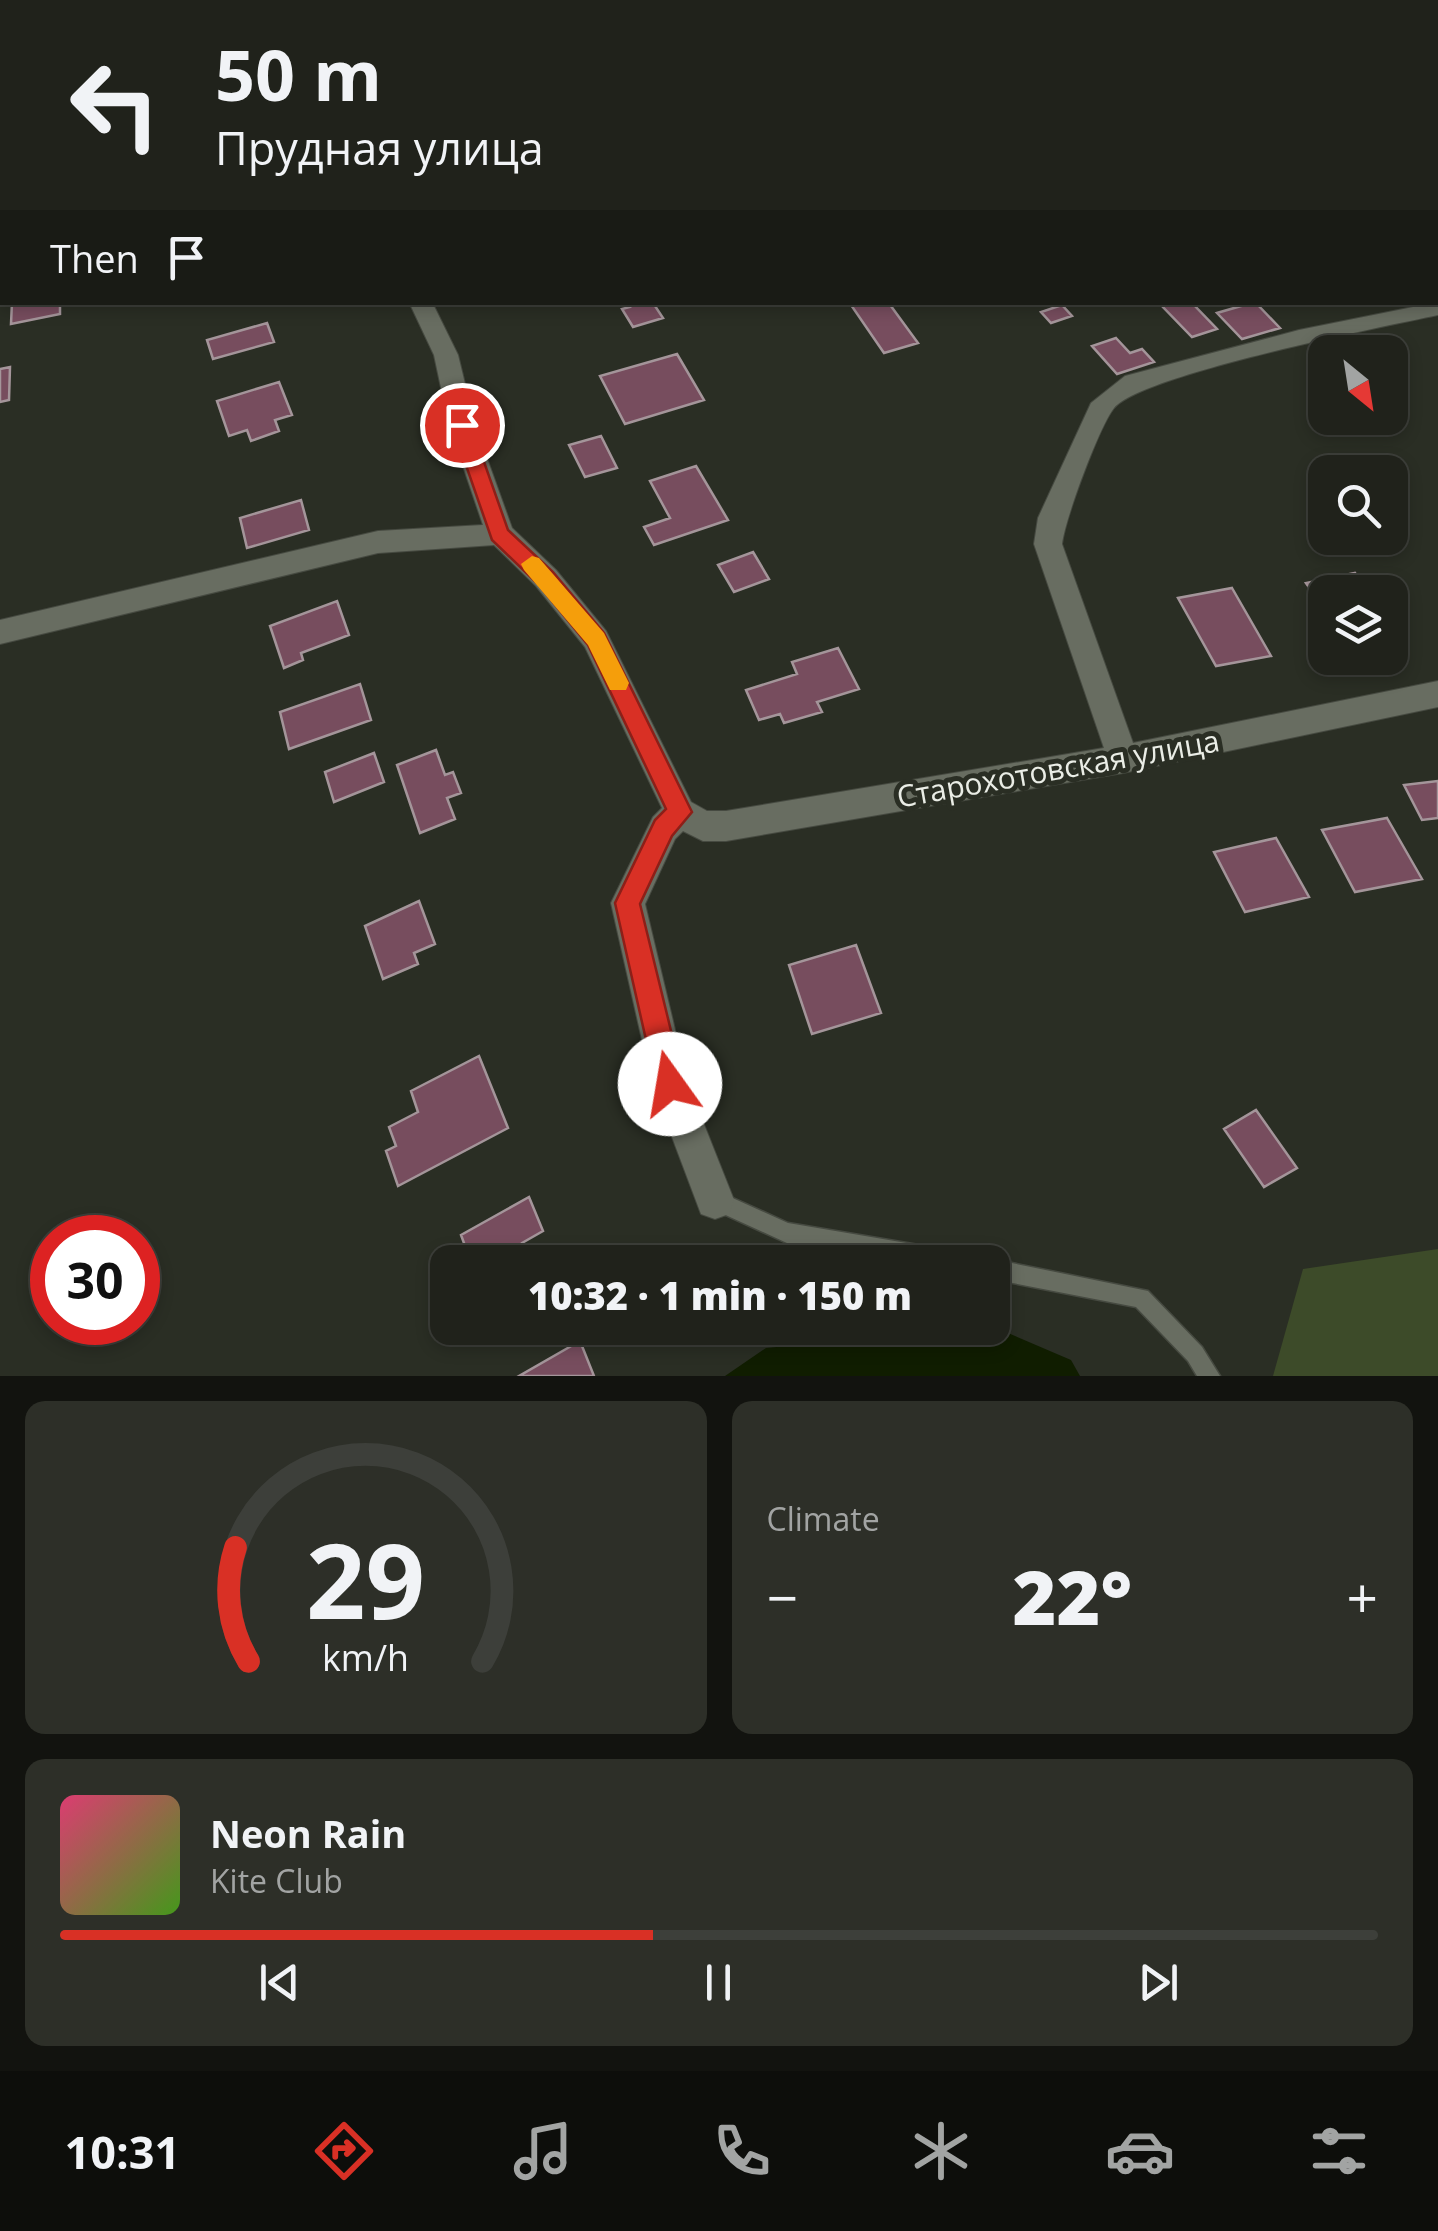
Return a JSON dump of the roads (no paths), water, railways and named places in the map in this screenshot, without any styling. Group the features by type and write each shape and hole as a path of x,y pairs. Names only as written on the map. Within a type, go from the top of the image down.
{"street":[{"path":"421,305 446,355 462,425 500,534 546,578 596,639 680,812 664,828 628,903 670,1084 716,1200"},
{"path":"1124,759 1048,544 1052,518 1104,403 1134,382 1299,338 1438,308"},
{"path":"0,632 378,542 500,534"},
{"name":"Старохотовская улица","path":"680,812 703,826 726,826 1124,759 1438,694"}],"lane":[{"path":"716,1200 787,1233 859,1245"},
{"path":"1010,1273 1141,1298 1196,1354 1210,1376"}]}
